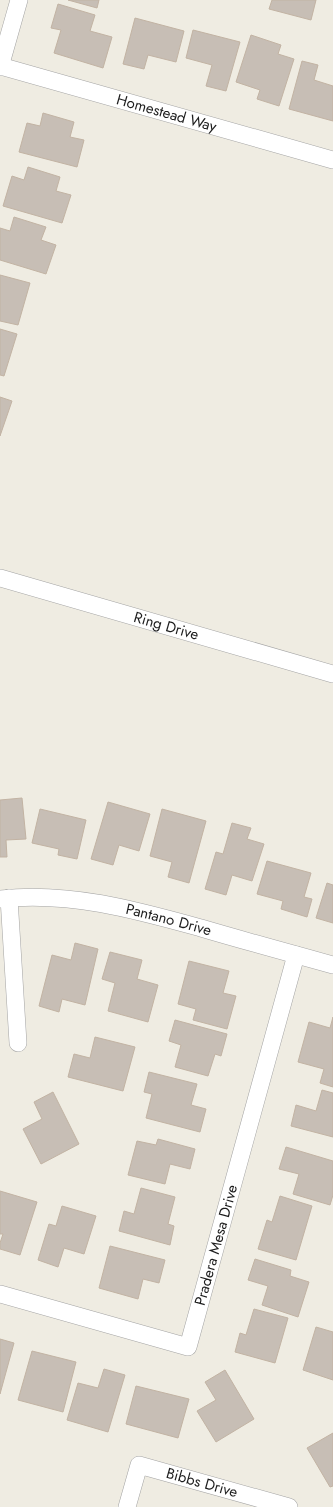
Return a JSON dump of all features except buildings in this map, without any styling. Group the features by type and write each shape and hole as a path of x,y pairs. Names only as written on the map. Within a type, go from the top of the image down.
{"street":[{"path":"0,67 19,0"},
{"name":"Homestead Way","path":"0,67 333,160"},
{"name":"Ring Drive","path":"0,578 333,674"},
{"name":"Pantano Drive","path":"4,899 58,898 103,903 146,913 333,965"},
{"path":"4,899 18,1043"},
{"name":"Pradera Mesa Drive","path":"0,1294 188,1348 296,955"},
{"name":"Bibbs Drive","path":"127,1507 139,1465 289,1507"}]}
